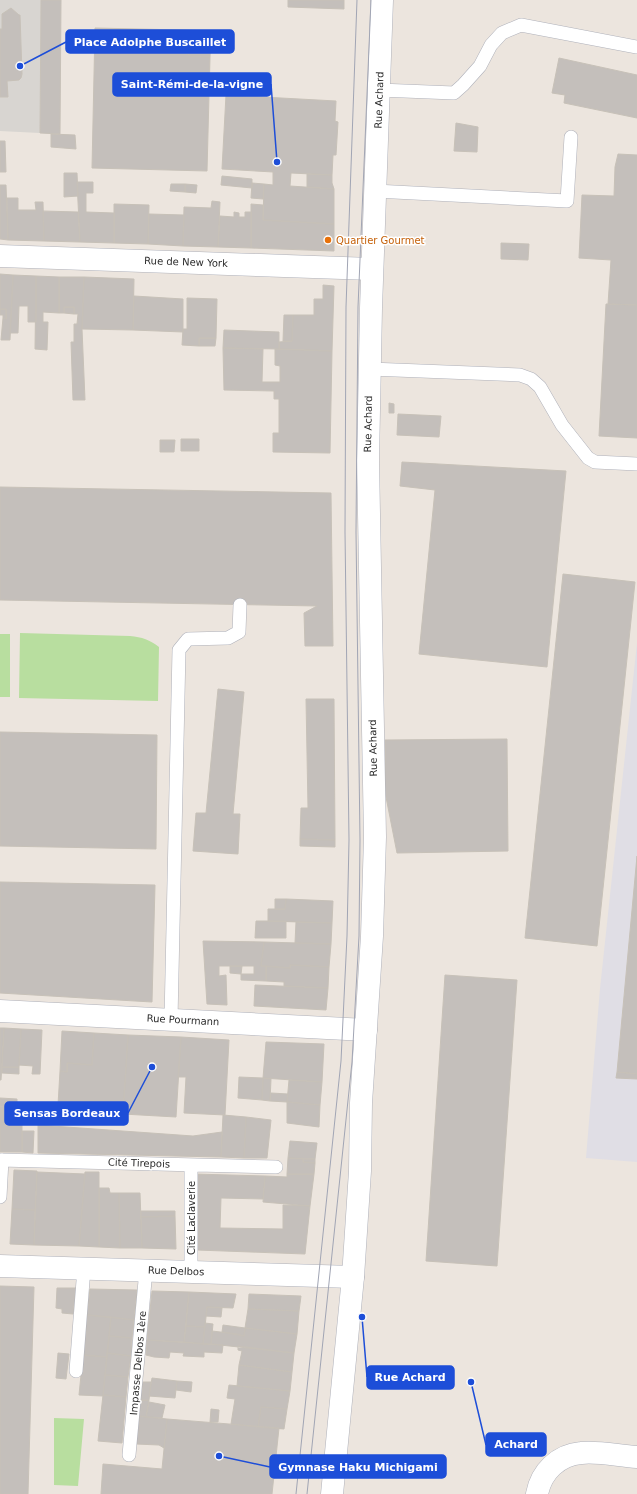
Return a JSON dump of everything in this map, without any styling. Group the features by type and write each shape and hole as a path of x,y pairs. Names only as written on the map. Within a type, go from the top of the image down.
{"street":[{"name":"Rue Achard","path":"332,1494 353,1277 360,1171 361,1102 374,892 375,837 368,460 372,269 382,0"},
{"name":"Rue de New York","path":"0,256 372,269"},
{"name":"Rue Pourmann","path":"0,1011 366,1030"},
{"name":"Rue Delbos","path":"0,1266 353,1277"},
{"path":"537,1494 541,1479 546,1472 561,1459 571,1455 582,1453 637,1457"}],"lane":[{"path":"379,90 454,93 480,66 491,45 502,33 521,25 637,47"},
{"path":"375,191 567,201 572,138"},
{"path":"370,369 520,375 530,379 540,387 562,425 588,458 595,462 637,464"},
{"path":"171,1020 179,650 188,639 228,638 239,632 240,605"},
{"name":"Cité Tirepois","path":"0,1197 1,1160 276,1167"},
{"name":"Cité Laclaverie","path":"191,1165 191,1272"},
{"path":"76,1371 84,1268"},
{"name":"Impasse Delbos 1ère","path":"129,1455 146,1270"}],"shaded area":[{"path":"0,0 41,0 40,133 0,131"},
{"path":"637,643 637,1162 586,1158 600,989"}],"green space":[{"path":"20,633 130,636 149,641 159,647 158,701 19,698"},
{"path":"0,634 10,634 10,697 0,697"},
{"path":"54,1418 84,1419 78,1486 54,1485"}],"building":[{"path":"41,0 61,0 60,134 40,133"},
{"path":"288,0 344,0 344,9 288,7"},
{"path":"11,8 20,15 22,74 19,80 7,81 8,97 0,97 0,29 2,29 2,14"},
{"path":"95,28 182,30 181,50 191,56 210,57 207,171 92,168"},
{"path":"182,30 211,31 210,57 191,56 181,50"},
{"path":"559,58 637,75 637,118 564,103 565,95 552,93"},
{"path":"226,95 336,101 335,121 338,122 336,155 333,155 332,175 291,173 290,186 334,189 334,224 263,220 264,184 273,185 273,172 222,169"},
{"path":"456,123 478,127 477,152 454,151"},
{"path":"51,134 75,135 76,149 51,147"},
{"path":"0,141 5,141 6,172 0,172"},
{"path":"618,154 637,155 637,305 608,304 611,260 579,258 582,195 614,196 615,167"},
{"path":"64,173 77,173 78,196 64,197"},
{"path":"307,174 332,175 334,189 307,187"},
{"path":"222,176 252,179 252,188 221,185"},
{"path":"77,182 93,182 93,193 86,193 86,212 114,213 114,243 80,242"},
{"path":"252,183 264,184 263,199 251,198"},
{"path":"171,184 185,184 185,192 170,191"},
{"path":"185,184 197,185 196,193 185,192"},
{"path":"0,185 6,185 8,240 0,239"},
{"path":"7,198 18,198 18,210 36,210 35,202 43,202 44,241 8,240"},
{"path":"212,201 220,202 218,247 183,246 184,207 211,208"},
{"path":"114,204 149,205 148,244 114,243"},
{"path":"251,204 263,205 263,220 334,224 334,251 251,248"},
{"path":"43,211 78,212 80,242 44,241"},
{"path":"234,212 239,213 239,217 245,217 245,212 251,212 251,248 218,247 220,216 234,217"},
{"path":"149,214 184,215 183,246 148,244"},
{"path":"501,243 529,244 528,260 501,259"},
{"path":"0,274 13,275 10,340 1,340 3,318 6,319 6,309 0,309"},
{"path":"13,275 36,276 36,322 28,322 28,306 19,306 18,333 10,333"},
{"path":"36,276 59,277 59,313 43,312 43,322 48,322 47,350 35,349"},
{"path":"59,277 84,277 82,329 85,400 73,400 71,342 74,342 74,324 77,324 78,314 74,314 74,307 64,307 64,313 59,313"},
{"path":"84,277 134,279 133,330 82,329"},
{"path":"323,285 334,286 332,351 279,349 279,342 292,341 293,315 314,315 314,299 323,299"},
{"path":"134,296 183,299 183,332 133,330"},
{"path":"187,298 217,299 216,338 199,338 199,346 182,345 183,329 187,329"},
{"path":"606,304 637,305 637,438 599,436"},
{"path":"64,307 74,307 74,314 64,313"},
{"path":"0,309 6,309 6,319 3,318 3,315 0,315"},
{"path":"284,315 293,315 292,341 283,341"},
{"path":"224,330 279,332 279,349 223,348"},
{"path":"199,338 216,338 215,346 199,346"},
{"path":"223,348 263,349 262,382 280,382 280,366 275,365 275,349 332,351 330,453 273,452 273,433 279,433 279,399 274,399 274,391 224,390"},
{"path":"389,403 394,404 394,413 389,413"},
{"path":"398,414 441,416 439,437 397,435"},
{"path":"181,439 199,439 199,451 181,451"},
{"path":"160,440 175,440 174,452 160,452"},
{"path":"402,462 566,471 547,667 419,654 435,490 400,486"},
{"path":"0,487 331,493 333,646 305,646 304,613 317,606 0,600"},
{"path":"563,574 635,582 597,946 525,938"},
{"path":"218,689 244,692 233,814 240,814 238,854 193,851 196,813 206,813"},
{"path":"306,699 334,699 335,840 300,839 301,808 308,808"},
{"path":"0,732 157,735 156,849 0,846"},
{"path":"507,739 508,851 397,853 385,792 385,740"},
{"path":"300,839 335,840 335,847 300,846"},
{"path":"637,856 637,1074 617,1072"},
{"path":"0,882 155,885 152,1002 0,993"},
{"path":"275,899 286,899 285,909 275,909"},
{"path":"286,899 333,901 332,923 268,921 268,909 285,909"},
{"path":"256,921 286,921 286,938 255,938"},
{"path":"296,922 332,923 331,944 295,943"},
{"path":"203,941 264,942 261,966 266,966 266,981 241,980 241,974 254,974 254,966 219,966 219,976 226,975 227,1005 207,1004"},
{"path":"264,942 331,944 329,967 290,965 290,968 261,966"},
{"path":"290,965 329,967 328,988 284,986 284,982 266,981 266,966 290,968"},
{"path":"230,966 242,966 241,974 230,973"},
{"path":"445,975 517,980 497,1266 426,1261"},
{"path":"255,985 328,988 326,1010 254,1006"},
{"path":"0,1028 4,1028 1,1080 0,1080"},
{"path":"4,1028 21,1029 19,1067 2,1067"},
{"path":"21,1029 42,1030 40,1074 32,1074 33,1066 19,1065"},
{"path":"62,1031 94,1033 92,1065 67,1063 67,1072 60,1071"},
{"path":"94,1033 128,1035 123,1114 64,1110 64,1105 58,1105 60,1071 67,1072 67,1063 92,1065"},
{"path":"128,1035 181,1037 176,1117 123,1114"},
{"path":"181,1037 229,1040 225,1115 184,1113 186,1077 178,1077"},
{"path":"266,1042 324,1044 322,1082 263,1078"},
{"path":"2,1067 19,1067 19,1074 2,1073"},
{"path":"617,1072 637,1074 637,1079 616,1078"},
{"path":"239,1077 263,1078 262,1100 238,1098"},
{"path":"263,1078 271,1079 270,1101 262,1100"},
{"path":"289,1080 322,1082 320,1105 287,1102"},
{"path":"271,1093 288,1094 287,1102 270,1101"},
{"path":"0,1098 17,1099 17,1107 0,1106"},
{"path":"287,1102 320,1105 319,1127 287,1123"},
{"path":"0,1106 2,1107 2,1120 22,1121 22,1152 0,1152"},
{"path":"2,1107 21,1107 21,1121 2,1120"},
{"path":"223,1115 246,1117 244,1158 221,1157"},
{"path":"246,1117 271,1120 267,1158 244,1158"},
{"path":"38,1125 193,1136 222,1132 221,1157 38,1153"},
{"path":"22,1131 34,1131 33,1153 22,1152"},
{"path":"290,1141 317,1143 315,1159 288,1158"},
{"path":"288,1158 303,1159 303,1162 315,1163 314,1174 287,1174"},
{"path":"303,1159 315,1159 315,1163 303,1162"},
{"path":"14,1170 37,1171 35,1210 12,1209"},
{"path":"37,1172 85,1174 79,1246 34,1245"},
{"path":"85,1172 99,1172 99,1247 79,1246"},
{"path":"194,1174 265,1176 263,1199 221,1198 220,1228 283,1229 283,1205 310,1206 305,1254 197,1250"},
{"path":"287,1174 314,1174 310,1206 263,1202 265,1176 287,1177"},
{"path":"99,1188 109,1188 110,1193 119,1193 120,1248 99,1247"},
{"path":"119,1193 140,1193 142,1248 120,1248"},
{"path":"12,1209 35,1210 34,1245 10,1244"},
{"path":"141,1211 175,1211 175,1216 141,1217"},
{"path":"175,1216 176,1249 142,1248 141,1217"},
{"path":"0,1286 34,1287 28,1494 0,1494"},
{"path":"57,1288 76,1288 73,1314 62,1313 62,1309 56,1308"},
{"path":"90,1289 137,1290 134,1320 87,1315"},
{"path":"152,1291 189,1292 184,1342 147,1340"},
{"path":"189,1292 236,1294 233,1308 207,1307 205,1327 186,1326"},
{"path":"249,1294 301,1296 299,1311 248,1309"},
{"path":"207,1307 222,1308 221,1317 206,1316"},
{"path":"248,1309 299,1311 297,1334 245,1328"},
{"path":"87,1315 111,1317 107,1357 83,1355"},
{"path":"111,1317 134,1320 132,1338 109,1336"},
{"path":"205,1323 213,1324 211,1344 203,1344"},
{"path":"223,1325 245,1328 244,1336 222,1332"},
{"path":"186,1326 205,1327 203,1344 184,1342"},
{"path":"245,1328 297,1334 294,1353 211,1344 212,1331 244,1336"},
{"path":"109,1336 132,1338 131,1356 107,1353"},
{"path":"147,1340 223,1345 222,1353 204,1352 204,1357 183,1356 184,1353 170,1352 169,1358 146,1355"},
{"path":"238,1346 294,1353 292,1372 239,1365 242,1351 238,1350"},
{"path":"58,1353 69,1354 66,1379 56,1378"},
{"path":"107,1353 131,1356 128,1377 105,1375"},
{"path":"83,1355 107,1357 103,1396 79,1395"},
{"path":"239,1365 292,1372 290,1391 237,1386"},
{"path":"105,1375 128,1377 126,1397 103,1395"},
{"path":"152,1378 177,1381 175,1398 149,1396"},
{"path":"177,1381 192,1382 191,1392 176,1390"},
{"path":"143,1382 151,1382 149,1400 141,1400"},
{"path":"229,1385 290,1391 287,1409 261,1407 258,1427 231,1424 235,1399 227,1398"},
{"path":"103,1395 126,1397 122,1443 98,1441"},
{"path":"141,1400 149,1400 146,1417 139,1416"},
{"path":"149,1402 165,1405 162,1418 146,1417"},
{"path":"261,1407 287,1409 284,1429 258,1427"},
{"path":"211,1409 219,1410 218,1422 210,1422"},
{"path":"139,1416 167,1419 164,1448 159,1445 136,1444"},
{"path":"167,1419 279,1428 272,1494 101,1494 103,1464 162,1469"}],"tram line":[{"path":"296,1494 341,1061 347,936 349,840 345,532 346,307 357,0"},
{"path":"307,1494 352,1062 359,936 360,840 356,532 358,307 371,0"}],"place":[{"name":"Place Adolphe Buscaillet","path":"20,66"},
{"name":"Saint-Rémi-de-la-vigne","path":"277,162"},
{"name":"Quartier Gourmet","path":"328,240"},
{"name":"Sensas Bordeaux","path":"152,1067"},
{"name":"Rue Achard","path":"362,1317"},
{"name":"Achard","path":"471,1382"},
{"name":"Gymnase Haku Michigami","path":"219,1456"}]}
